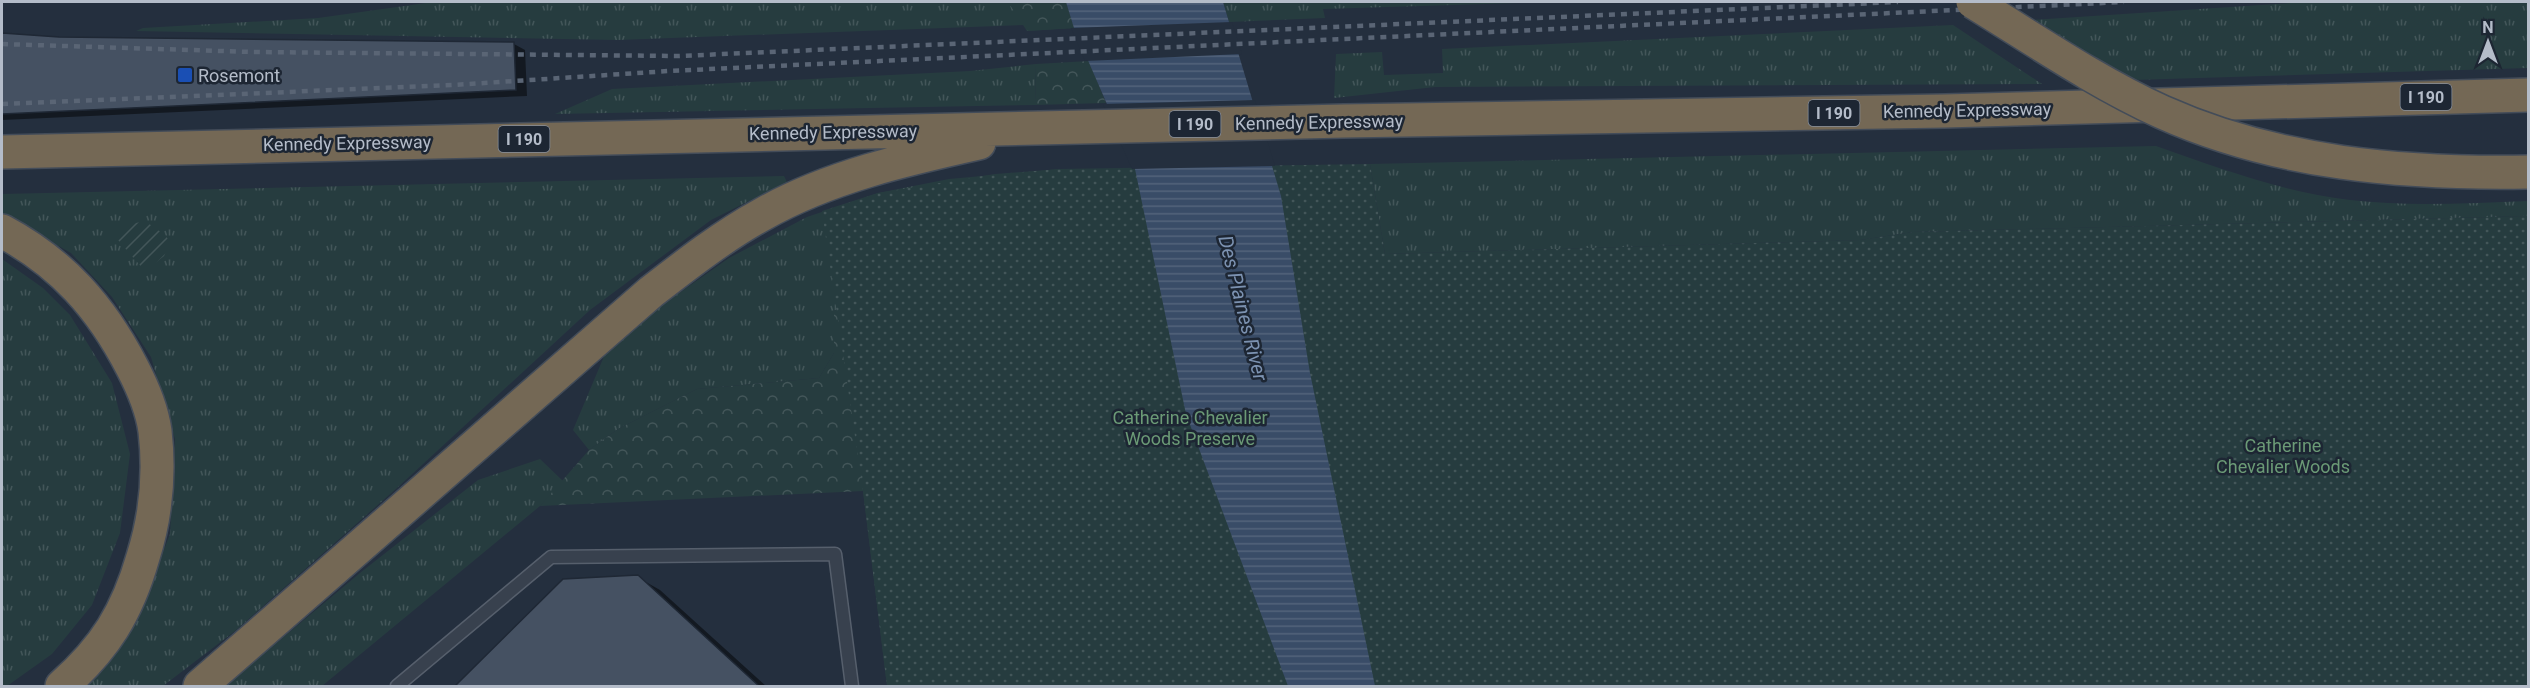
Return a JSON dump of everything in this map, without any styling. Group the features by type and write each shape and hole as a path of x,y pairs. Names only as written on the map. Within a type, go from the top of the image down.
{"highway":[{"path":"1973,2 2127,94 2172,116 2255,145 2359,166 2416,171 2529,172"},
{"name":"Kennedy Expressway","path":"2,152 1344,121 1934,111 2529,95"},
{"path":"2324,99 2529,105"},
{"path":"200,687 651,292 714,244 765,212 872,170 1047,128"},
{"path":"2,231 48,262 98,308 115,333 137,378 155,429 157,488 154,514 135,585 117,624 100,649 62,687"}],"lane":[{"path":"397,687 551,557 835,554 852,687"}],"green space":[{"path":"433,2 1066,2 1074,28 1027,31 1025,25 618,40 136,31 143,28 318,18"},
{"path":"1008,2 1066,2 1074,28 1027,31"},
{"path":"1223,2 1553,2 1323,9 1325,18 1229,22"},
{"path":"2306,2 2528,2 2528,68 2133,80 2031,20"},
{"path":"1953,25 2042,84 1435,87 1334,98 1336,54 1382,52 1384,75 1443,73 1442,49"},
{"path":"1089,61 1106,103 1035,105 1036,64"},
{"path":"1036,64 1035,105 555,114 612,89 970,71"},
{"path":"2156,146 2251,178 2325,196 2372,202 2417,204 2528,201 2528,216 1913,232 1860,240 1385,254 1370,164"},
{"name":"Catherine Chevalier Woods Preserve","path":"1370,164 1385,254 1860,240 1913,232 2528,216 2528,686 887,686 863,491 822,211 878,193 995,174 1060,169"},
{"path":"1060,169 834,311 834,353 819,378 697,389 618,429 589,450 573,430 605,354 628,329 729,258 807,217 878,193 949,179"},
{"path":"784,176 787,182 711,220 590,310 397,488 235,631 163,686 82,686 135,624 170,534 175,439 151,357 112,297 71,253 2,214 2,194"},
{"path":"145,221 165,235 170,242 164,256 145,271 118,240 127,225"},
{"path":"2,259 43,288 70,315 112,383 130,454 120,533 92,605 52,654 7,686 2,686"},
{"path":"859,296 887,686 863,491 540,506 589,450 618,429 697,389 819,378 834,353 834,311"},
{"path":"540,459 563,481 540,506 322,686 225,686 360,573 478,480"}],"water":[{"name":"Des Plaines River","path":"1066,2 1223,2 1281,196 1310,373 1375,686 1288,686 1186,414 1135,169 1074,28"}],"pier":[{"path":"1232,22 1242,54 1085,61 1071,28"},
{"path":"1255,100 1275,166 1132,169 1103,104"}],"building":[{"path":"2,33 59,37 514,42 516,90 2,114"},
{"path":"638,575 760,687 454,687 563,579"}],"railway":[{"path":"2,44 253,52 679,56 1898,2"},
{"path":"2,104 453,85 669,71 2124,2"}],"place":[{"name":"Rosemont","path":"185,75"}],"park label":[{"name":"Catherine Chevalier Woods","path":"2283,455"}]}
